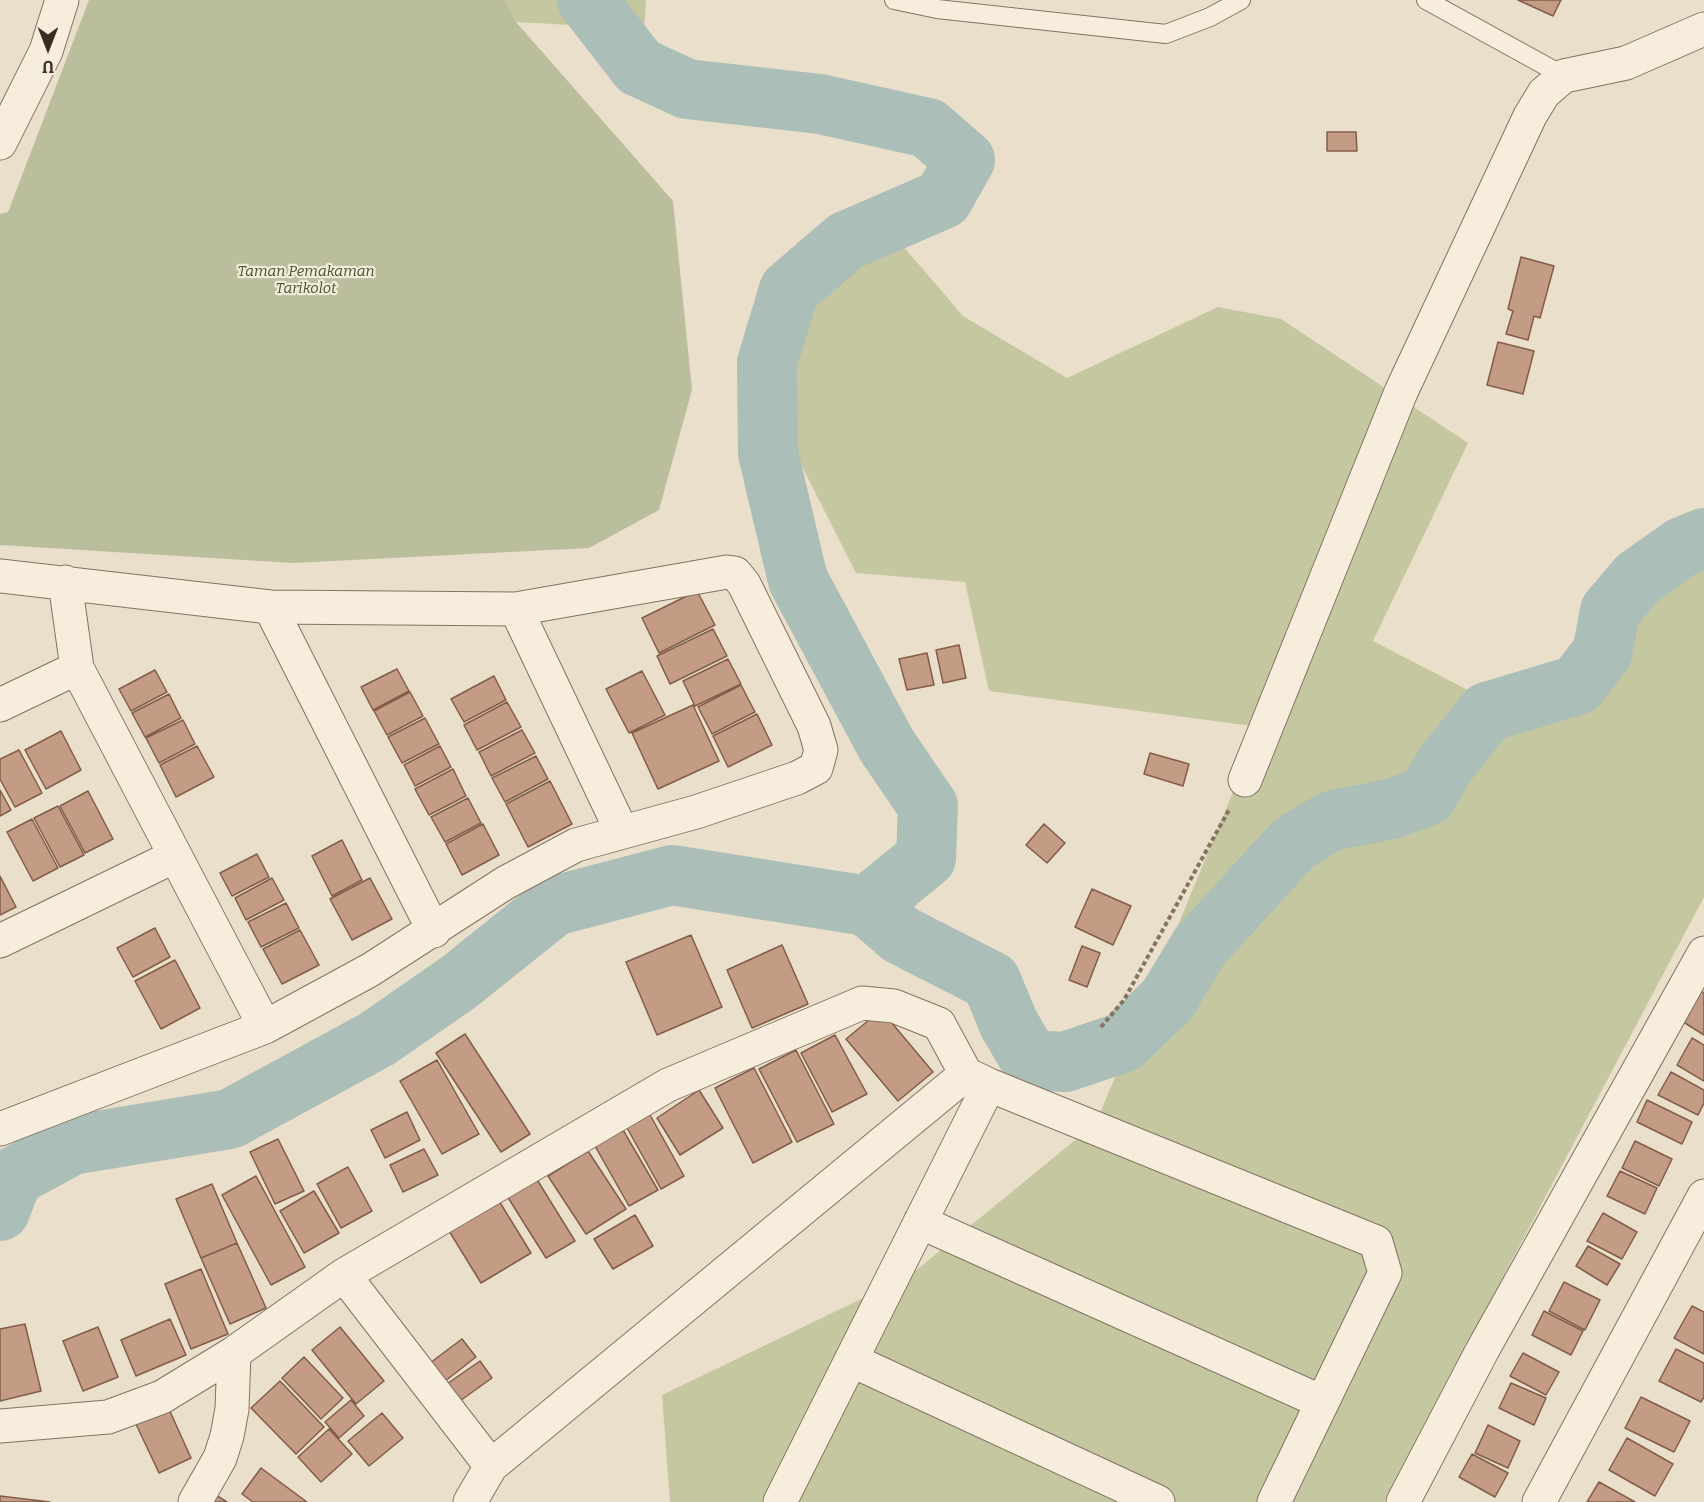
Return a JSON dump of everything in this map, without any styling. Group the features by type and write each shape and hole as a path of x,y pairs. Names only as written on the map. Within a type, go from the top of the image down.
{"street":[{"path":"0,143 46,51 62,0"},
{"path":"1245,780 1401,392 1530,116 1544,93 1564,76 1626,63 1704,29"},
{"path":"0,576 270,607 516,609 716,572 735,573 744,584 814,726 821,750 816,768 797,778 696,812 621,830 576,845 505,883 434,931 370,970 265,1027 0,1130"},
{"path":"65,582 77,668 265,1027"},
{"path":"270,607 434,931"},
{"path":"516,609 621,830"},
{"path":"0,705 77,668"},
{"path":"0,940 175,856"},
{"path":"1403,1502 1482,1351 1704,953"},
{"path":"0,1426 108,1417 162,1397 234,1353 344,1275 668,1085 862,1003 894,1006 939,1024 978,1080 1376,1242 1385,1273 1274,1502"},
{"path":"780,1502 920,1222 978,1080"},
{"path":"470,1502 491,1466 978,1080"},
{"path":"1539,1502 1704,1196"},
{"path":"920,1222 1322,1402"},
{"path":"344,1275 491,1466"},
{"path":"195,1502 220,1458 227,1436 232,1409 234,1353"},
{"path":"851,1360 1158,1502"}],"lane":[{"path":"894,0 937,9 1166,33 1210,17 1241,0"},
{"path":"1426,0 1564,76"}],"path":[{"path":"1101,1027 1124,1000 1245,780"}],"green space":[{"name":"Taman Pemakaman Tarikolot","path":"89,0 505,0 516,22 673,201 692,390 659,510 589,548 293,563 0,545 0,214 8,212"},
{"path":"505,0 646,0 644,29 516,22"},
{"path":"897,239 963,316 1067,378 1218,307 1281,319 1468,443 1373,641 1522,718 1704,550 1704,897 1384,1502 670,1502 662,1395 909,1276 1096,1123 1260,727 989,691 965,582 856,573 778,419 799,281"}],"building":[{"path":"1518,0 1561,0 1553,16"},
{"path":"1327,132 1356,132 1357,151 1327,151"},
{"path":"1521,257 1554,266 1540,318 1534,316 1528,340 1506,334 1513,311 1508,309"},
{"path":"1498,342 1534,351 1523,394 1487,385"},
{"path":"697,591 715,625 659,653 642,618"},
{"path":"713,629 727,656 670,684 657,656"},
{"path":"959,645 966,678 943,683 936,650"},
{"path":"927,653 934,685 907,690 899,659"},
{"path":"728,659 741,684 695,706 683,681"},
{"path":"397,669 409,691 373,710 361,687"},
{"path":"155,670 167,692 131,711 119,689"},
{"path":"642,671 665,715 629,733 606,689"},
{"path":"494,676 506,700 464,722 451,699"},
{"path":"741,685 755,712 712,734 698,707"},
{"path":"410,692 423,716 387,735 374,711"},
{"path":"169,694 181,718 145,737 132,713"},
{"path":"507,702 521,727 477,750 464,725"},
{"path":"693,705 719,761 658,789 632,733"},
{"path":"757,714 772,745 728,767 713,736"},
{"path":"425,718 439,744 402,763 388,737"},
{"path":"183,720 195,744 159,763 146,738"},
{"path":"522,730 535,753 491,776 479,752"},
{"path":"61,731 81,770 46,789 25,750"},
{"path":"197,746 214,777 176,797 160,765"},
{"path":"440,746 451,767 415,786 404,765"},
{"path":"19,750 42,793 15,807 0,779 0,759"},
{"path":"1150,753 1189,764 1183,786 1144,774"},
{"path":"536,756 548,779 505,802 492,778"},
{"path":"453,769 466,796 429,815 415,789"},
{"path":"550,781 572,824 528,847 506,804"},
{"path":"0,790 11,810 0,816"},
{"path":"88,791 113,839 85,853 60,806"},
{"path":"468,798 481,823 445,842 431,817"},
{"path":"58,806 84,855 60,867 34,818"},
{"path":"32,819 58,868 33,881 7,832"},
{"path":"483,824 499,855 462,875 446,844"},
{"path":"1044,824 1065,843 1047,863 1026,845"},
{"path":"342,840 362,880 332,896 312,856"},
{"path":"257,854 269,877 232,896 220,873"},
{"path":"0,876 16,907 0,915"},
{"path":"272,878 284,900 246,920 235,898"},
{"path":"370,878 392,919 352,940 330,899"},
{"path":"1092,889 1131,906 1113,945 1075,927"},
{"path":"286,903 299,928 261,947 248,922"},
{"path":"155,928 170,957 133,977 117,948"},
{"path":"300,930 319,965 282,984 263,949"},
{"path":"691,935 722,1007 657,1035 626,962"},
{"path":"782,945 808,1004 752,1028 727,970"},
{"path":"1082,946 1100,953 1087,987 1069,980"},
{"path":"175,960 200,1008 161,1029 135,981"},
{"path":"1697,988 1704,993 1704,1035 1677,1018"},
{"path":"881,1010 933,1072 898,1101 846,1039"},
{"path":"465,1034 530,1134 501,1152 436,1053"},
{"path":"835,1035 867,1094 832,1112 801,1053"},
{"path":"1692,1038 1704,1045 1704,1081 1677,1065"},
{"path":"796,1050 834,1124 797,1142 759,1069"},
{"path":"437,1060 479,1134 442,1154 400,1081"},
{"path":"754,1068 792,1142 753,1163 715,1088"},
{"path":"1671,1072 1704,1090 1704,1103 1698,1115 1658,1095"},
{"path":"699,1090 723,1128 680,1155 657,1118"},
{"path":"1647,1100 1692,1122 1682,1144 1637,1122"},
{"path":"407,1112 420,1140 385,1158 371,1130"},
{"path":"649,1113 684,1176 661,1189 626,1126"},
{"path":"623,1130 658,1190 629,1206 595,1146"},
{"path":"278,1139 304,1191 275,1204 250,1152"},
{"path":"1635,1141 1672,1159 1659,1186 1622,1168"},
{"path":"424,1149 438,1175 403,1192 390,1165"},
{"path":"588,1151 626,1209 586,1234 548,1176"},
{"path":"348,1167 372,1211 341,1228 317,1184"},
{"path":"1620,1171 1657,1188 1645,1214 1607,1196"},
{"path":"256,1176 305,1267 271,1285 222,1195"},
{"path":"536,1178 575,1241 546,1258 507,1196"},
{"path":"212,1184 237,1243 201,1258 176,1199"},
{"path":"314,1191 339,1233 304,1253 280,1211"},
{"path":"496,1196 531,1253 481,1283 446,1226"},
{"path":"1603,1213 1637,1232 1622,1259 1587,1241"},
{"path":"635,1215 653,1246 613,1269 594,1239"},
{"path":"237,1243 266,1308 230,1324 201,1258"},
{"path":"1588,1246 1620,1264 1607,1285 1576,1266"},
{"path":"201,1269 228,1334 191,1349 165,1284"},
{"path":"1564,1282 1600,1300 1585,1330 1549,1311"},
{"path":"1692,1306 1704,1312 1704,1354 1674,1338"},
{"path":"1544,1311 1583,1331 1571,1355 1532,1335"},
{"path":"170,1319 186,1355 136,1376 121,1340"},
{"path":"25,1324 41,1391 0,1401 0,1329"},
{"path":"98,1327 118,1377 83,1391 63,1341"},
{"path":"340,1327 384,1381 356,1404 312,1350"},
{"path":"462,1339 476,1357 440,1385 426,1366"},
{"path":"1676,1349 1704,1363 1704,1397 1701,1402 1659,1381"},
{"path":"1523,1353 1559,1372 1546,1395 1510,1376"},
{"path":"304,1357 343,1398 321,1419 282,1378"},
{"path":"480,1361 492,1378 457,1403 444,1386"},
{"path":"280,1381 324,1427 296,1454 251,1408"},
{"path":"1511,1383 1546,1398 1534,1425 1499,1408"},
{"path":"1641,1397 1690,1421 1674,1452 1625,1428"},
{"path":"351,1400 364,1416 339,1438 325,1422"},
{"path":"168,1407 191,1458 159,1473 135,1422"},
{"path":"382,1413 403,1438 369,1466 348,1441"},
{"path":"1488,1425 1520,1441 1508,1468 1475,1453"},
{"path":"329,1429 352,1454 321,1482 298,1457"},
{"path":"1627,1438 1673,1464 1655,1496 1609,1470"},
{"path":"1472,1454 1508,1473 1495,1497 1459,1477"},
{"path":"261,1468 307,1502 253,1502 242,1494"},
{"path":"1599,1482 1635,1502 1587,1502"},
{"path":"214,1494 227,1502 209,1502"},
{"path":"0,1496 50,1502 0,1502"}],"waterway":[{"path":"587,0 639,67 687,89 820,104 928,128 965,160 943,199 846,241 789,290 767,363 768,453 798,580 887,746 928,806 926,858 867,906"},
{"path":"0,1211 13,1177 72,1145 230,1119 377,1039 459,982 554,906 672,875 867,906 901,935 991,981 1009,1024 1030,1060 1065,1062 1124,1042 1168,999 1200,946 1294,843 1331,821 1391,809 1427,796 1444,766 1487,712 1577,685 1602,653 1610,611 1638,578 1682,547 1704,538"}]}
